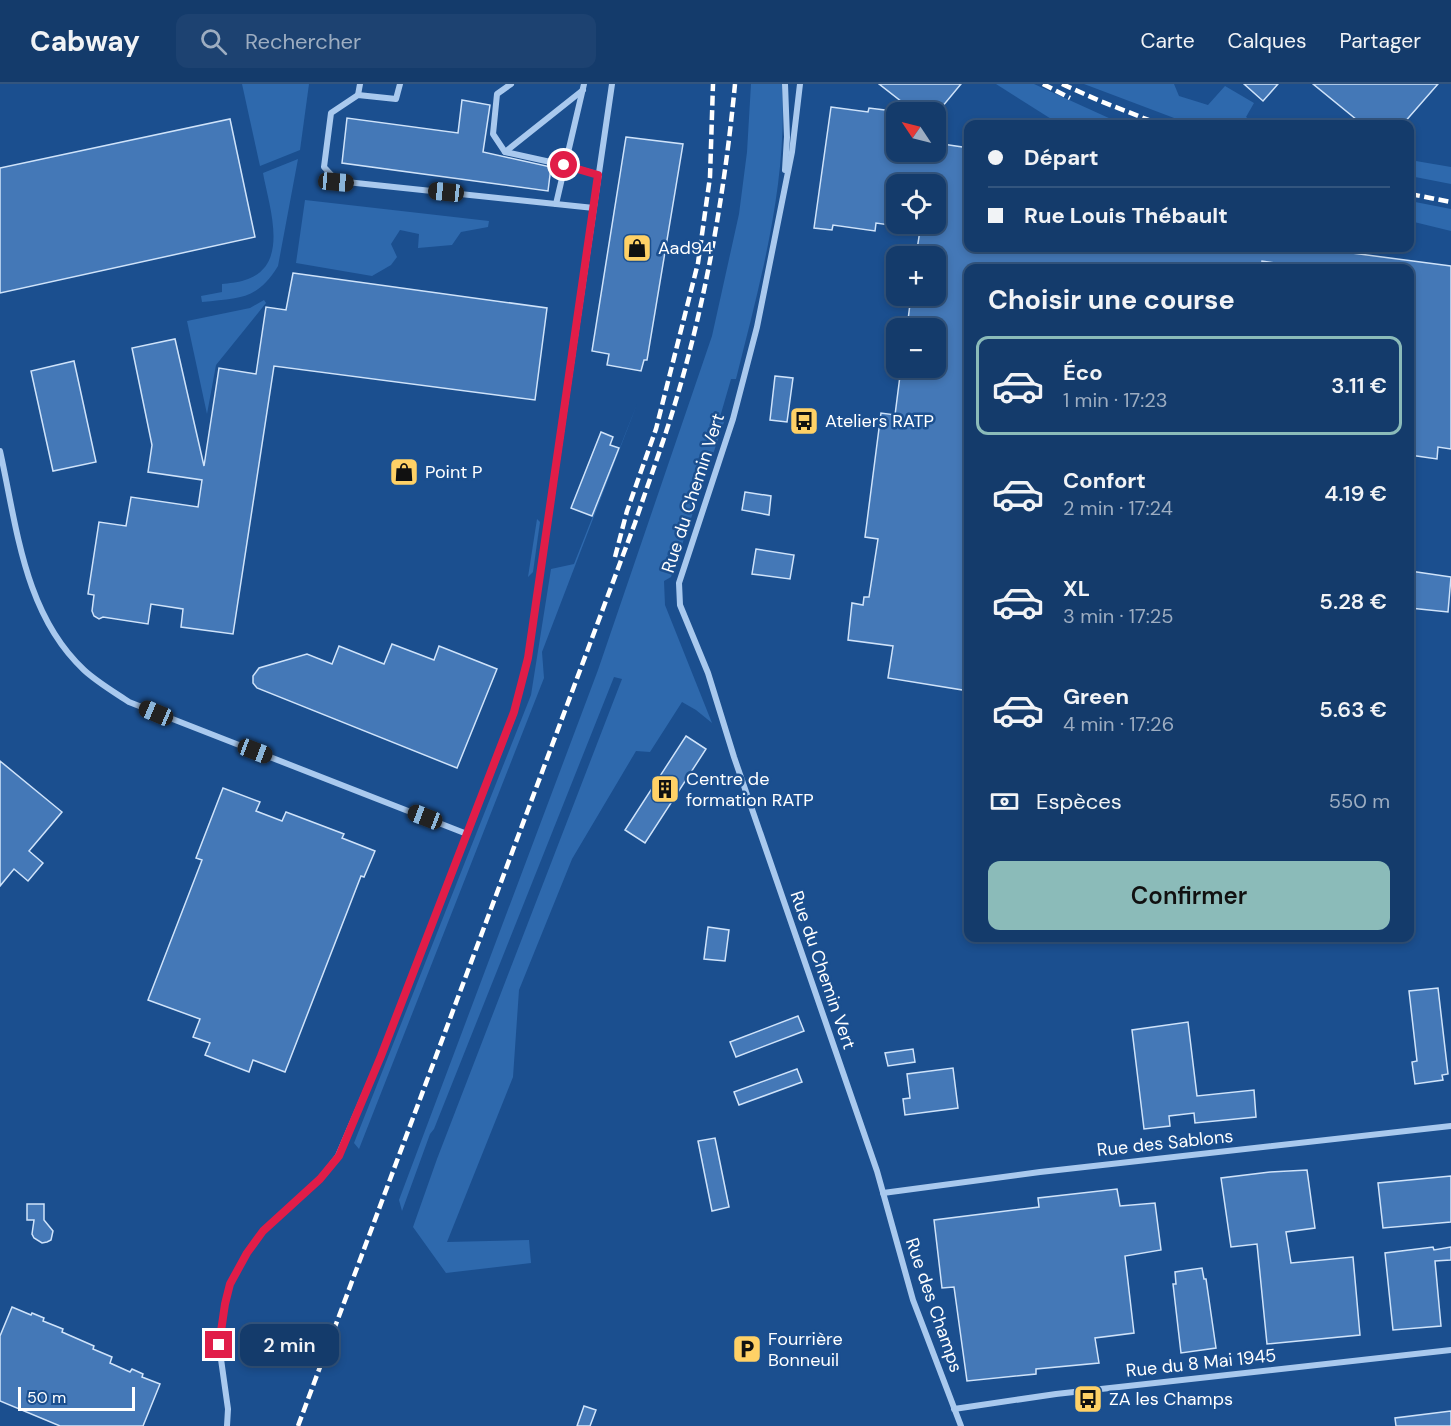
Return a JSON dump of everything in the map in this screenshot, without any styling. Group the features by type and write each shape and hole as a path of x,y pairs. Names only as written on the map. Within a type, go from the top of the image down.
{"street":[{"path":"358,95 360,84"},
{"path":"400,84 396,99 358,95 331,113 324,167 336,182 594,208"},
{"path":"511,84 498,94 493,134 505,152 598,175"},
{"path":"227,1426 228,1409 219,1345 230,1284 247,1253 263,1231 320,1179 339,1156 381,1056 514,712 528,658 612,84"},
{"name":"Rue du Chemin Vert","path":"781,205 787,137 785,84"},
{"name":"Rue du Chemin Vert","path":"800,84 796,126 769,272 740,395 683,568 678,597 708,673 734,757 883,1193"},
{"path":"556,204 584,87"},
{"path":"505,152 584,87"},
{"path":"0,451 36,602 52,632 84,670 129,702 467,834"},
{"name":"Rue des Sablons","path":"883,1193 1040,1172 1451,1126"},
{"name":"Rue des Champs","path":"883,1193 913,1300 961,1426"},
{"name":"Rue du 8 Mai 1945","path":"954,1409 1056,1394 1451,1350"}],"shaded area":[{"path":"242,84 309,84 300,150 260,166"},
{"path":"751,84 782,84 781,159 770,233 736,379 731,379 720,417 725,419 671,577 664,581 665,605 712,723 682,702 650,752 636,751 572,859 519,990 513,1077 447,1242 529,1240 531,1263 446,1273 413,1227 437,1159 622,679 614,677 434,1129 430,1134 402,1211 399,1200 598,670 712,336 739,214 747,152"},
{"path":"996,84 1034,84 1113,120 1053,120"},
{"path":"1084,84 1174,84 1179,96 1208,105 1225,86 1254,103 1246,117 1250,120 1179,120"},
{"path":"298,159 278,266 263,285 255,291 237,298 202,302 201,296 222,292 222,284 245,280 259,273 268,262 274,234 263,173"},
{"path":"1414,161 1451,167 1451,184 1414,177"},
{"path":"305,200 489,221 488,227 461,232 452,245 418,248 419,234 400,230 391,244 397,257 391,265 372,276 296,263"},
{"path":"1414,202 1451,209 1451,231 1414,222"},
{"path":"264,300 266,303 216,365 207,414 187,321 250,308"},
{"path":"637,404 542,652 544,678 359,1149 354,1143 531,695 551,569 574,564"},
{"path":"537,519 540,522 533,572 528,577"}],"building":[{"path":"879,84 961,84 946,102 902,102"},
{"path":"1244,84 1278,84 1263,101"},
{"path":"1313,84 1438,84 1406,120 1357,120"},
{"path":"462,100 490,105 483,152 551,167 548,191 342,163 347,118 458,133"},
{"path":"831,107 868,112 869,108 886,110 886,162 946,162 946,145 964,147 964,252 1344,252 1451,266 1451,449 1438,447 1437,459 1414,456 1414,264 1283,264 1262,261 1262,264 964,264 964,690 888,678 893,646 848,640 852,603 863,605 864,597 869,597 878,539 865,537 881,413 895,415 900,378 946,378 946,318 908,318 910,306 946,306 946,246 918,246 919,234 946,234 946,174 886,174 886,224 876,223 875,231 833,225 832,230 814,228"},
{"path":"230,119 255,237 0,293 0,168"},
{"name":"Aad94","path":"626,137 683,144 647,360 644,360 641,371 607,365 609,354 592,351"},
{"path":"293,273 547,308 535,400 274,366 233,634 181,627 183,609 151,604 148,624 103,617 99,619 92,611 94,595 88,594 99,522 126,526 131,497 198,507 202,480 148,472 152,445 132,348 175,339 204,466 219,368 256,374 266,307 286,310"},
{"path":"74,361 96,462 53,471 31,371"},
{"path":"775,376 793,378 787,422 770,420"},
{"path":"601,432 613,437 610,445 619,448 592,516 571,508"},
{"path":"745,492 771,496 769,515 742,510"},
{"path":"756,549 794,555 790,579 752,574"},
{"path":"1414,572 1451,577 1448,612 1414,608"},
{"path":"392,644 434,660 439,646 497,669 457,768 257,688 253,683 253,676 259,668 307,654 332,664 339,646 384,664"},
{"name":"Centre de formation RATP","path":"686,736 706,749 645,843 625,830"},
{"path":"0,761 62,812 29,851 43,863 28,881 14,869 0,886"},
{"path":"223,788 260,802 256,811 282,821 286,812 344,834 342,838 375,851 364,877 361,876 285,1072 253,1060 249,1072 205,1055 210,1043 193,1037 200,1019 148,1000 202,860 196,858"},
{"path":"708,927 729,930 725,961 704,959"},
{"path":"1438,988 1448,1074 1442,1075 1443,1080 1415,1084 1412,1062 1417,1061 1409,991"},
{"path":"798,1016 804,1031 736,1057 730,1042"},
{"path":"1188,1022 1197,1096 1254,1090 1256,1117 1195,1123 1194,1113 1169,1116 1170,1126 1144,1129 1132,1030"},
{"path":"913,1049 915,1062 888,1066 885,1053"},
{"path":"953,1068 958,1108 905,1115 903,1099 910,1098 907,1074"},
{"path":"797,1069 802,1082 739,1105 734,1092"},
{"path":"715,1138 729,1207 712,1211 698,1141"},
{"path":"1307,1170 1315,1228 1286,1232 1291,1263 1353,1257 1360,1335 1267,1344 1257,1244 1231,1247 1221,1178"},
{"path":"1451,1176 1451,1222 1383,1228 1378,1183"},
{"path":"1117,1189 1120,1206 1155,1203 1161,1250 1125,1256 1134,1333 1095,1338 1099,1363 1036,1369 1036,1374 967,1381 954,1287 942,1288 934,1220 1039,1207 1038,1198"},
{"path":"27,1204 44,1204 44,1220 53,1231 51,1240 42,1243 34,1238 32,1234 34,1220 27,1220"},
{"path":"1433,1247 1434,1250 1451,1247 1451,1260 1435,1261 1441,1326 1393,1330 1385,1253"},
{"path":"1202,1268 1204,1279 1206,1279 1216,1348 1181,1353 1173,1284 1176,1284 1175,1272"},
{"path":"12,1307 44,1318 43,1321 63,1329 62,1332 112,1357 110,1363 130,1372 132,1369 143,1374 142,1377 160,1384 143,1426 60,1426 0,1401 0,1336"},
{"path":"584,1406 596,1410 590,1426 577,1426"},
{"path":"1451,1411 1451,1426 1396,1426 1395,1418"}],"railway":[{"path":"615,557 627,511 656,429 698,263 710,177 713,84"},
{"path":"298,1426 635,523 669,423 693,340 711,255 719,213 735,84"},
{"path":"1043,84 1070,98"},
{"path":"1062,84 1149,120"},
{"path":"1414,195 1451,202"}],"place":[{"name":"Aad94","path":"637,248"},
{"name":"Ateliers RATP","path":"804,421"},
{"name":"Point P","path":"404,472"},
{"name":"Centre de formation RATP","path":"665,789"},
{"name":"Fourrière Bonneuil","path":"747,1349"},
{"name":"ZA les Champs","path":"1088,1399"}],"route":[{"path":"219,1345 230,1284 247,1253 263,1231 320,1179 339,1156 381,1056 514,712 528,658 598,175 564,165"}]}
